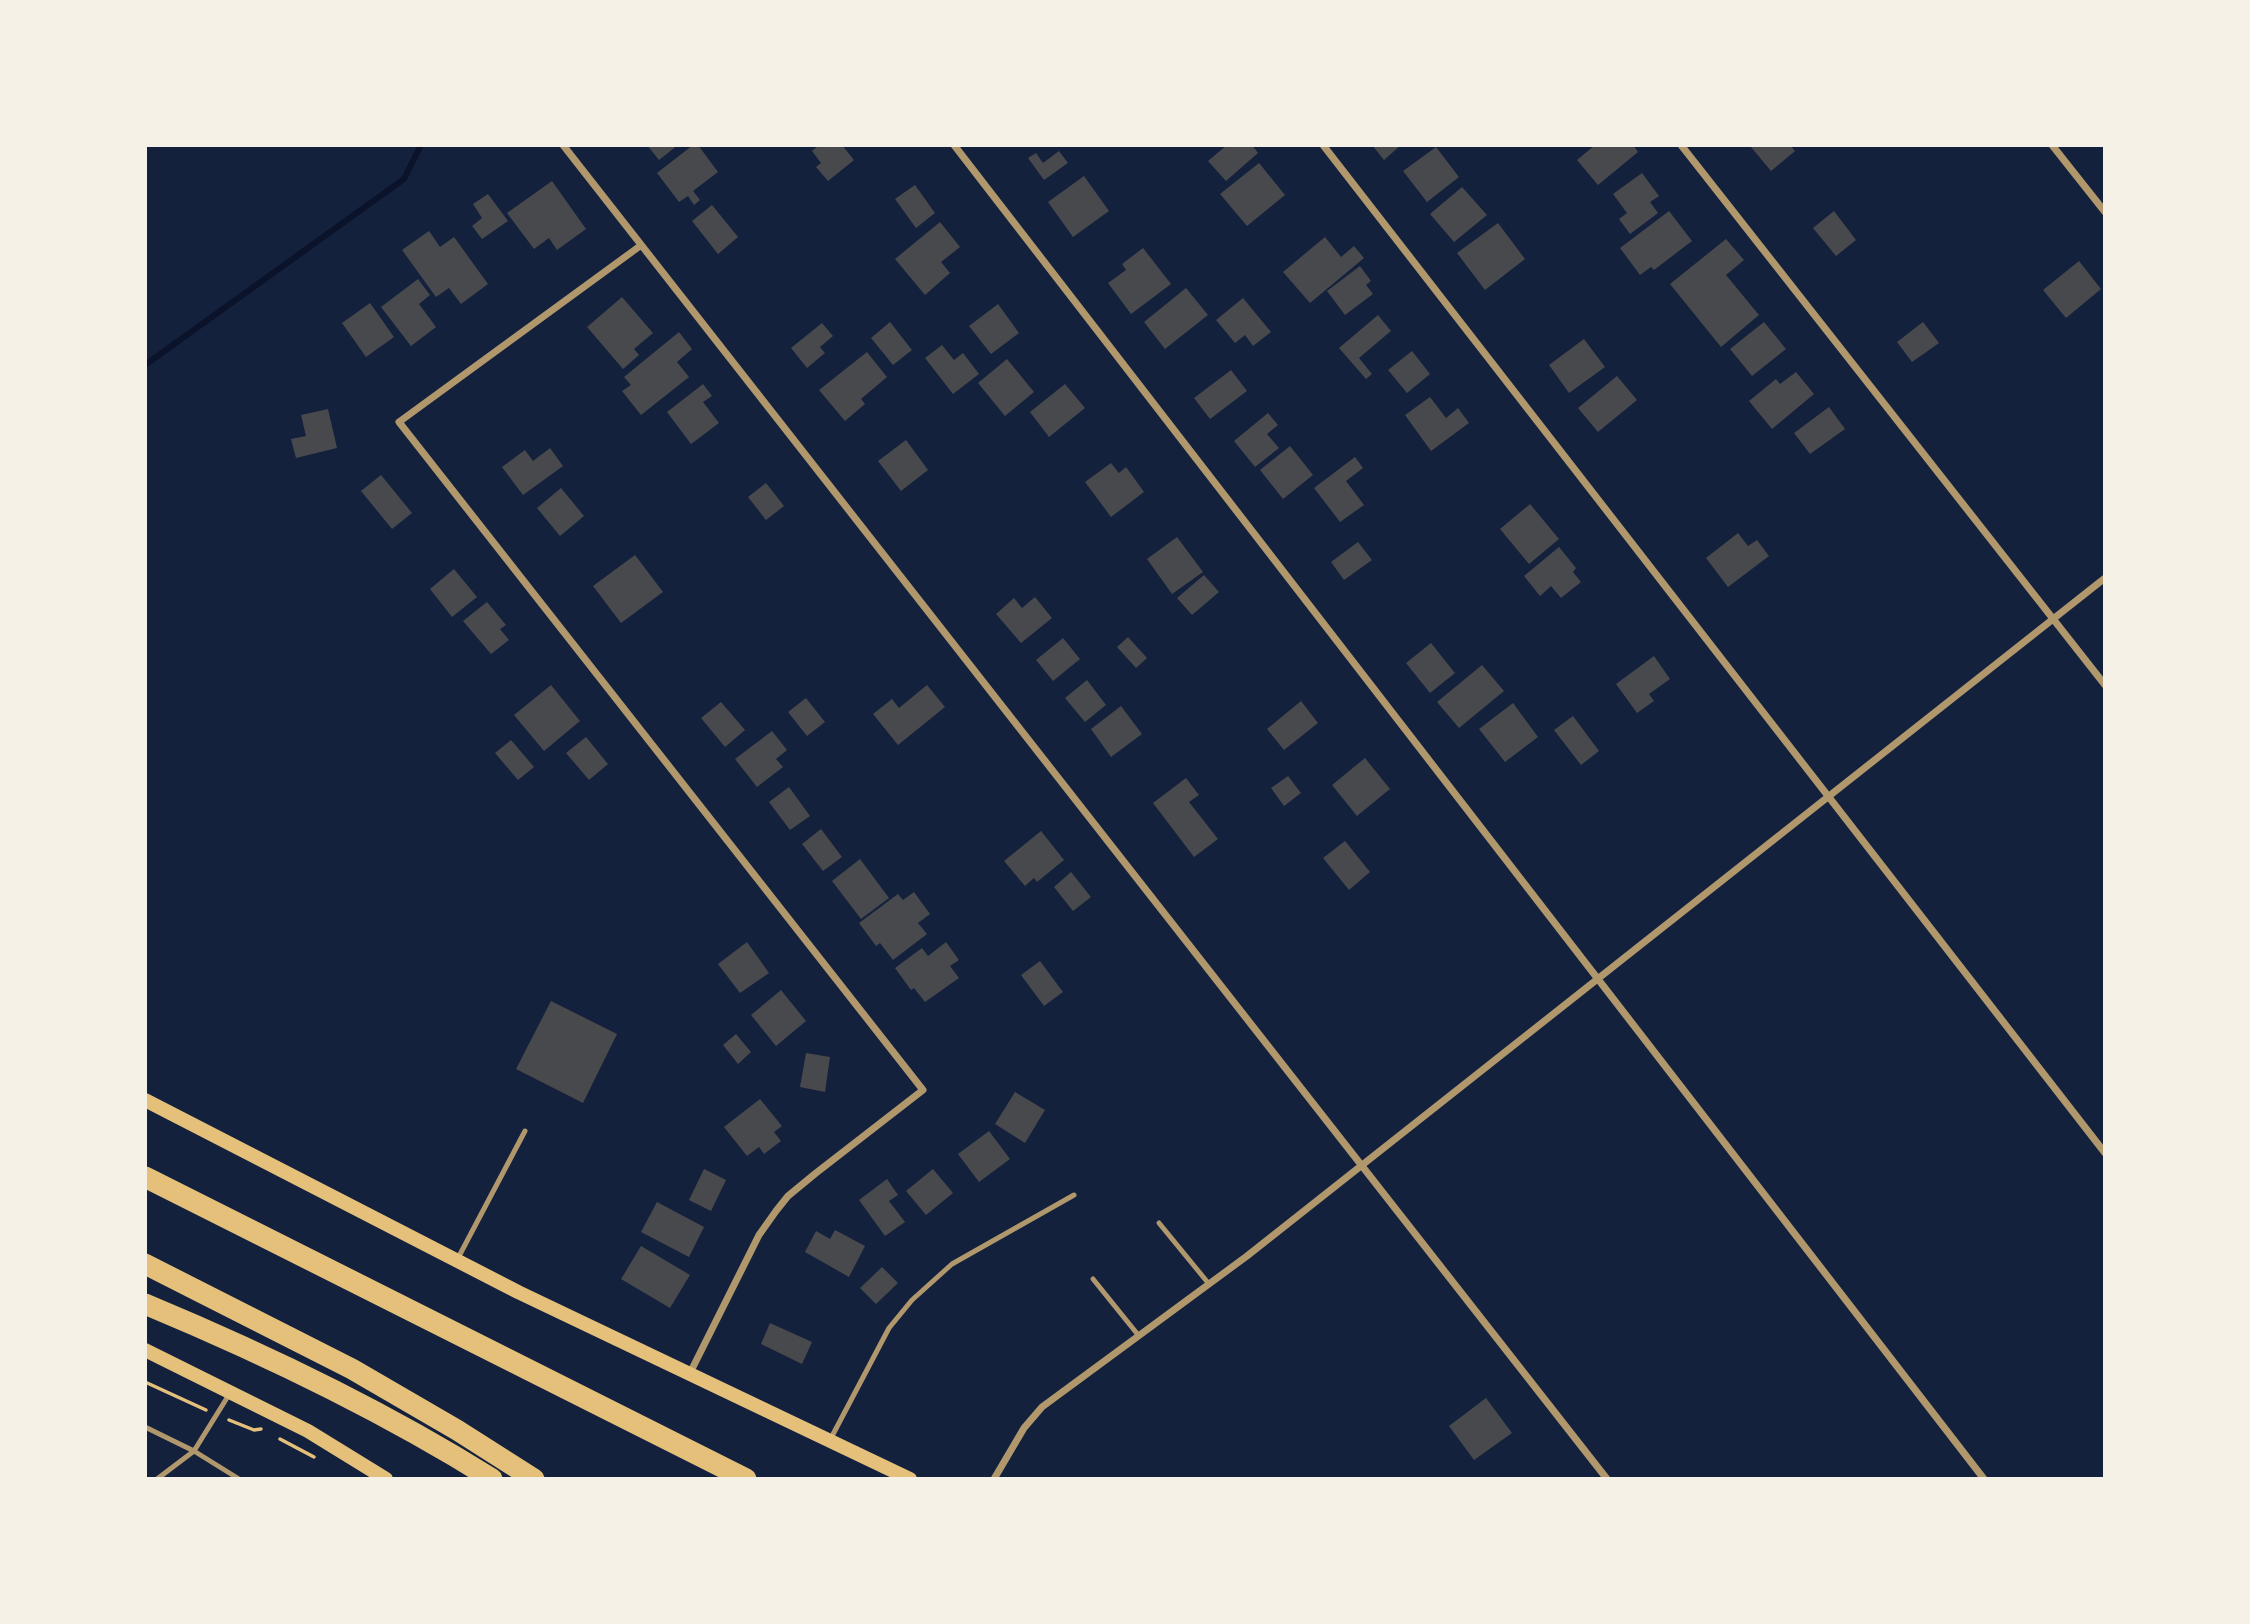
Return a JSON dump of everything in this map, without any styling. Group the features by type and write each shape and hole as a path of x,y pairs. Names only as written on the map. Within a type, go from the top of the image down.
{"highway":[{"path":"145,1177 746,1479"},
{"path":"145,1264 352,1369 457,1430 534,1479"},
{"path":"145,1304 212,1332 370,1408 492,1479"}],"main road":[{"path":"145,1100 518,1292 910,1479"},
{"path":"145,1350 308,1432 386,1479"}],"street":[{"path":"563,145 1607,1479"},
{"path":"954,145 1984,1479"},
{"path":"1323,145 2105,1153"},
{"path":"1681,145 2105,685"},
{"path":"2052,145 2105,212"},
{"path":"640,246 399,422 922,1090 806,1181 776,1210 759,1236 691,1373"},
{"path":"994,1479 1024,1428 1042,1407 1209,1284 1362,1165 2105,578"}],"lane":[{"path":"457,1260 525,1131"},
{"path":"830,1440 889,1328 912,1300 952,1264 1074,1195"},
{"path":"1160,1223 1209,1284"},
{"path":"1093,1279 1139,1336"},
{"path":"157,1479 194,1451 230,1392"},
{"path":"145,1427 194,1451 239,1479"}],"path":[{"path":"145,1382 185,1402"},
{"path":"248,1428 262,1429"},
{"path":"273,1435 318,1460"}],"building":[{"path":"647,145 678,145 659,160"},
{"path":"693,145 698,145 718,172 693,191 700,200 694,205 688,196 679,202 657,173"},
{"path":"819,145 842,145 854,160 828,181 816,167 821,163 812,151"},
{"path":"1227,145 1252,145 1258,153 1226,181 1208,161"},
{"path":"1372,145 1401,145 1384,160"},
{"path":"1595,145 1633,145 1638,152 1598,185 1577,160"},
{"path":"1790,145 1795,151 1771,171 1751,147"},
{"path":"1436,147 1459,177 1427,202 1403,171"},
{"path":"1059,151 1068,163 1044,180 1028,158 1036,153 1043,163"},
{"path":"1259,163 1285,195 1247,226 1220,194"},
{"path":"1642,173 1659,196 1650,202 1658,213 1630,234 1619,219 1627,213 1613,194"},
{"path":"1084,176 1109,211 1073,237 1048,202"},
{"path":"552,181 586,229 557,250 549,238 534,249 507,213"},
{"path":"915,185 935,213 916,228 895,199"},
{"path":"1462,187 1487,215 1454,242 1430,214"},
{"path":"488,194 508,221 482,239 472,226 482,218 473,204"},
{"path":"712,205 738,237 718,254 692,221"},
{"path":"1669,211 1692,241 1654,270 1651,267 1640,275 1620,248"},
{"path":"1834,211 1856,240 1836,256 1813,228"},
{"path":"940,222 960,247 941,262 950,273 925,295 895,259"},
{"path":"1498,223 1525,259 1485,290 1457,253"},
{"path":"429,231 440,247 454,237 488,284 461,304 449,288 436,297 402,250"},
{"path":"1325,237 1341,257 1354,246 1364,258 1310,303 1283,272"},
{"path":"1726,239 1744,260 1726,275 1759,315 1721,347 1670,284"},
{"path":"1143,248 1171,284 1131,314 1108,283 1126,270 1122,264"},
{"path":"2079,261 2101,289 2066,318 2043,290"},
{"path":"1360,266 1371,281 1366,285 1373,294 1345,315 1327,291"},
{"path":"418,279 430,295 419,304 436,327 411,346 381,307"},
{"path":"1186,288 1208,315 1165,349 1144,322"},
{"path":"622,297 653,333 634,349 639,355 623,369 587,327"},
{"path":"1243,298 1271,332 1253,346 1245,335 1235,343 1216,320"},
{"path":"370,303 394,337 366,357 342,323"},
{"path":"998,304 1019,333 991,354 969,326"},
{"path":"1378,315 1391,331 1359,358 1372,374 1366,379 1339,348"},
{"path":"890,322 912,350 893,365 871,338"},
{"path":"1764,322 1786,349 1752,376 1730,349"},
{"path":"1923,322 1939,343 1912,362 1897,342"},
{"path":"822,323 833,336 820,347 825,353 807,368 791,348"},
{"path":"679,332 692,349 677,362 689,377 641,415 622,391 631,385 624,377"},
{"path":"1584,339 1605,367 1569,393 1549,365"},
{"path":"942,345 954,360 963,353 979,374 953,394 925,358"},
{"path":"1412,351 1430,374 1407,393 1388,370"},
{"path":"867,352 887,377 861,399 865,404 845,421 819,390"},
{"path":"1007,359 1034,392 1005,416 978,383"},
{"path":"1231,370 1247,391 1210,419 1194,398"},
{"path":"1796,372 1814,394 1772,429 1749,401 1776,379 1780,384"},
{"path":"1617,376 1637,400 1598,432 1578,408"},
{"path":"703,384 712,396 703,402 719,423 691,444 667,412"},
{"path":"1065,384 1085,408 1049,437 1030,412"},
{"path":"1430,397 1446,418 1458,408 1469,423 1431,451 1405,415"},
{"path":"1829,407 1845,429 1810,454 1794,433"},
{"path":"328,409 337,448 296,458 291,439 306,436 301,415"},
{"path":"1268,413 1278,425 1267,434 1279,448 1255,467 1234,441"},
{"path":"906,440 928,470 901,491 878,461"},
{"path":"1290,446 1313,475 1283,499 1260,470"},
{"path":"550,448 563,466 523,495 502,467 525,450 533,461"},
{"path":"1355,457 1363,468 1346,481 1364,505 1340,522 1314,488"},
{"path":"1111,463 1119,473 1126,467 1144,492 1111,517 1085,482"},
{"path":"381,475 412,513 392,529 361,491"},
{"path":"766,483 784,506 766,520 748,497"},
{"path":"561,488 584,516 560,536 537,508"},
{"path":"1530,504 1559,539 1529,564 1500,529"},
{"path":"1738,533 1748,546 1757,540 1769,556 1728,587 1706,558"},
{"path":"1177,537 1203,572 1172,594 1147,559"},
{"path":"1358,542 1372,560 1344,580 1331,562"},
{"path":"1559,547 1576,568 1573,572 1581,582 1561,598 1551,586 1540,596 1524,576"},
{"path":"635,555 663,592 621,623 593,586"},
{"path":"454,569 477,597 452,617 430,589"},
{"path":"1204,575 1219,592 1192,615 1177,598"},
{"path":"1035,597 1052,618 1021,643 996,614 1014,598 1022,608"},
{"path":"487,602 506,625 500,629 509,640 491,654 463,621"},
{"path":"1128,637 1147,658 1136,668 1117,647"},
{"path":"1063,638 1080,659 1053,681 1036,660"},
{"path":"1431,643 1455,673 1430,693 1406,663"},
{"path":"1654,656 1670,679 1649,694 1654,701 1637,713 1616,684"},
{"path":"1482,665 1504,691 1459,728 1437,702"},
{"path":"1087,680 1106,705 1085,722 1065,698"},
{"path":"551,685 580,721 544,751 514,715"},
{"path":"927,685 945,707 898,745 873,714 892,699 899,708"},
{"path":"806,698 825,722 807,736 788,712"},
{"path":"1301,701 1318,723 1284,750 1267,729"},
{"path":"721,702 745,730 725,747 701,718"},
{"path":"1513,703 1538,737 1505,762 1479,729"},
{"path":"1121,706 1142,734 1111,757 1091,729"},
{"path":"1573,716 1599,751 1581,765 1554,730"},
{"path":"772,731 787,750 776,759 783,767 757,787 735,759"},
{"path":"586,737 608,764 589,780 566,753"},
{"path":"511,740 534,767 518,780 495,753"},
{"path":"1365,758 1390,789 1357,816 1332,785"},
{"path":"1288,776 1301,793 1284,806 1271,788"},
{"path":"1186,778 1199,795 1189,802 1218,839 1194,857 1153,803"},
{"path":"789,787 810,816 790,830 769,802"},
{"path":"821,829 842,857 823,871 802,844"},
{"path":"1041,831 1064,860 1037,882 1034,878 1025,886 1004,861"},
{"path":"1345,841 1370,872 1349,890 1323,858"},
{"path":"860,859 889,898 861,919 832,881"},
{"path":"1071,872 1091,897 1073,911 1054,887"},
{"path":"914,892 930,914 918,923 927,934 893,960 880,943 876,946 859,923 898,894 903,900"},
{"path":"747,942 769,973 740,993 718,964"},
{"path":"946,942 959,960 950,966 959,978 925,1002 914,988 911,990 895,968 922,948 928,956"},
{"path":"1040,961 1063,992 1044,1006 1021,975"},
{"path":"781,990 806,1021 776,1046 751,1015"},
{"path":"551,1001 617,1034 583,1103 516,1069"},
{"path":"736,1034 751,1052 738,1064 723,1045"},
{"path":"806,1053 830,1057 825,1092 800,1087"},
{"path":"1015,1092 1045,1110 1025,1143 995,1124"},
{"path":"760,1099 782,1126 774,1132 781,1141 764,1154 759,1147 747,1156 724,1127"},
{"path":"989,1131 1010,1159 979,1182 958,1154"},
{"path":"704,1169 726,1180 711,1211 689,1200"},
{"path":"933,1169 953,1193 926,1215 906,1191"},
{"path":"887,1179 898,1195 889,1201 905,1222 885,1236 859,1200"},
{"path":"657,1202 704,1227 689,1257 641,1232"},
{"path":"835,1230 865,1246 849,1277 805,1252 816,1231 830,1239"},
{"path":"641,1246 690,1275 670,1308 621,1279"},
{"path":"882,1267 898,1283 876,1304 860,1288"},
{"path":"770,1323 812,1342 802,1364 761,1344"},
{"path":"1486,1398 1512,1433 1474,1460 1449,1426"}],"waterway":[{"path":"145,365 404,179 421,145"}]}
